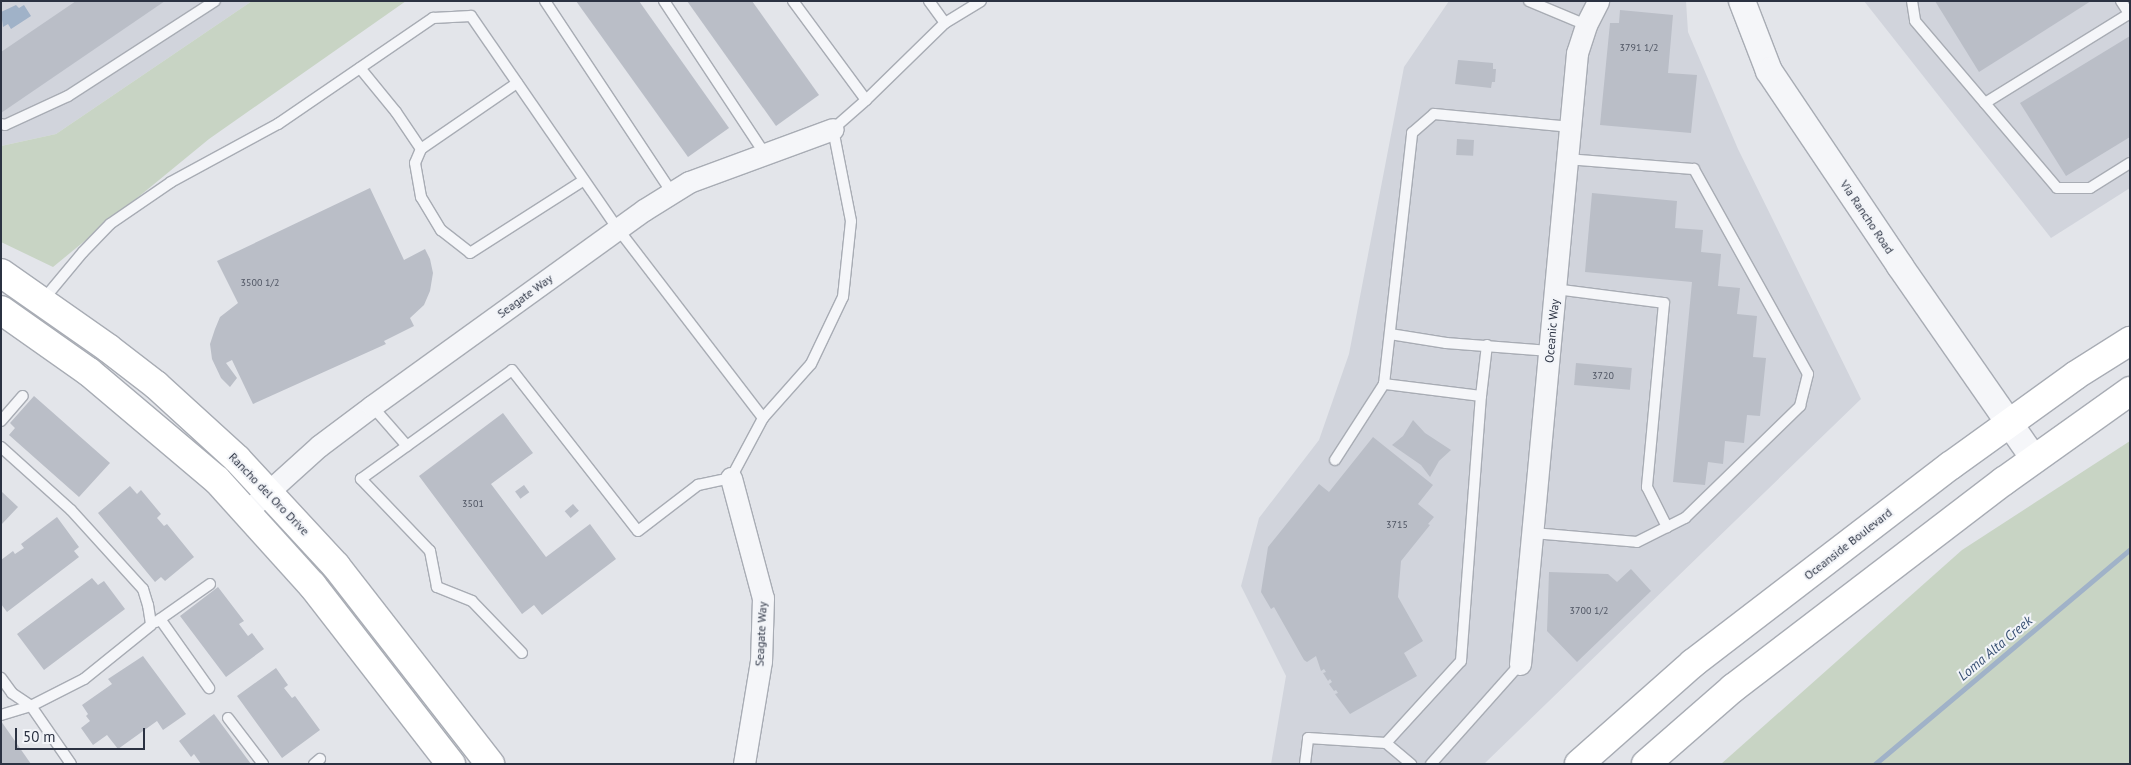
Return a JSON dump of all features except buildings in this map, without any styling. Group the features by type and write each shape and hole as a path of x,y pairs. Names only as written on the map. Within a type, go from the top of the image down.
{"main road":[{"name":"Rancho del Oro Drive","path":"1,273 43,300 156,385 268,491 336,566 490,764"},
{"path":"1,310 90,372 136,409 217,480 247,511 312,586 451,764"},
{"name":"Oceanside Boulevard","path":"1579,764 1693,663 1942,472 2076,375 2130,341"},
{"path":"1646,764 1733,688 2034,459 2130,391"}],"street":[{"name":"Oceanic Way","path":"1520,664 1578,53 1586,25 1598,1"},
{"name":"Via Rancho Road","path":"1742,1 1769,71 1900,266 2034,459"},
{"name":"Seagate Way","path":"247,511 319,446 372,406 618,229 672,193 689,182 833,129"},
{"name":"Seagate Way","path":"731,478 750,542 763,598 761,661 744,764"}],"lane":[{"path":"1,124 5,125 68,96 215,1"},
{"path":"546,1 672,193"},
{"path":"664,1 765,154"},
{"path":"793,1 866,100"},
{"path":"928,1 945,23"},
{"path":"522,653 472,601 437,587 430,551 361,479 512,370 638,531 698,485 731,478 763,418 811,364 842,297 850,221 833,129 866,100 945,23 981,1"},
{"path":"1529,1 1586,25"},
{"path":"1912,1 1915,21 2057,188 2090,188 2130,163"},
{"path":"1985,103 2129,14 2121,1"},
{"path":"43,300 83,252 110,224 171,182 278,124 433,18 471,16 618,229 763,418"},
{"path":"360,68 396,112 421,149"},
{"path":"517,83 421,149 415,163 421,197 441,230 470,253 584,180"},
{"path":"1335,460 1384,384 1412,133 1434,114 1571,127"},
{"path":"1533,533 1637,542 1685,518 1800,406 1808,374 1694,169 1568,160"},
{"path":"1555,289 1664,303 1648,487 1666,527"},
{"path":"1390,334 1446,343 1550,351"},
{"path":"1386,743 1460,661 1481,396 1487,345"},
{"path":"1384,384 1481,396"},
{"path":"1,421 23,396"},
{"path":"372,406 407,446"},
{"path":"1,447 71,510 143,589 155,622 209,688"},
{"path":"1,715 31,706 84,679 155,622 210,584"},
{"path":"1431,764 1520,664"},
{"path":"1,678 12,693 31,706 71,764"},
{"path":"228,718 263,764"},
{"path":"1305,764 1308,738 1386,743 1411,764"}],"shaded area":[{"path":"1,1 252,1 56,134 1,146"},
{"path":"1449,1 1686,1 1688,32 1738,149 1861,399 1484,764 1271,764 1286,676 1241,586 1259,518 1319,440 1349,354 1404,67"},
{"path":"1864,1 2130,1 2130,188 2051,238"}],"green space":[{"path":"252,1 406,1 209,139 53,267 1,242 1,146 56,134"},
{"path":"2130,441 2130,764 1721,764 1962,550"}],"water":[{"path":"16,5 19,8 24,5 31,16 11,29 8,24 3,27 1,12"}],"waterway":[{"name":"Loma Alta Creek","path":"1875,764 2130,549"}]}
